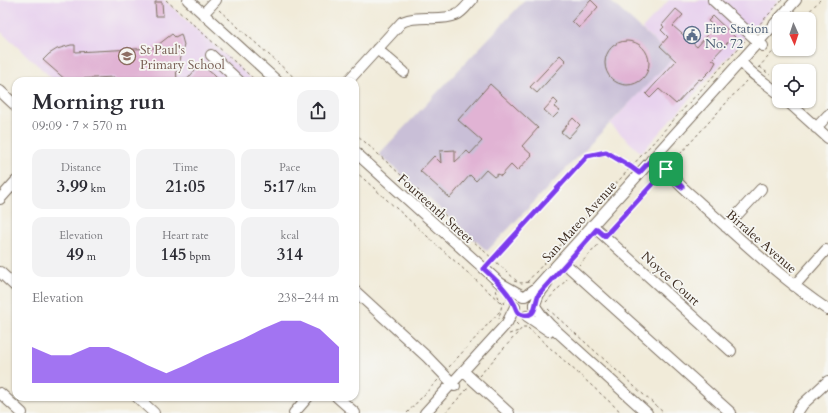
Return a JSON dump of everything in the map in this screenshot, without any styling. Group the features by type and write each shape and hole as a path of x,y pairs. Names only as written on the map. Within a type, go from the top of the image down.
{"street":[{"path":"188,0 273,77"},
{"path":"352,77 402,22 411,19 456,15 465,9 472,0"},
{"path":"713,0 761,44"},
{"name":"San Mateo Avenue","path":"785,12 796,0"},
{"path":"793,12 804,0"},
{"path":"203,14 216,3"},
{"name":"San Mateo Avenue","path":"524,296 535,289 563,262 745,63 772,29"},
{"name":"San Mateo Avenue","path":"761,44 772,34"},
{"path":"378,48 404,72"},
{"path":"211,55 236,77"},
{"path":"745,63 772,88"},
{"path":"0,91 12,102"},
{"path":"794,108 828,138"},
{"path":"816,128 828,115"},
{"name":"Fourteenth Street","path":"359,156 500,283 524,296"},
{"name":"San Mateo Avenue","path":"594,227 639,173 654,163"},
{"name":"Birralee Avenue","path":"654,163 665,171 764,261 794,286 828,310"},
{"path":"0,199 12,186"},
{"path":"726,227 761,189"},
{"name":"Noyce Court","path":"594,227 731,351"},
{"path":"794,286 826,250"},
{"path":"563,262 726,411"},
{"name":"San Mateo Avenue","path":"538,305 539,294 563,262"},
{"path":"0,272 12,283"},
{"name":"Fourteenth Street","path":"500,283 515,306"},
{"path":"359,295 456,383"},
{"path":"431,413 507,323 518,300 524,296 533,299 538,305 542,316 550,325 647,413"},
{"path":"465,372 510,326 532,313 538,305"},
{"path":"515,306 520,314 526,316 546,329 639,413"},
{"path":"465,372 509,413"},
{"path":"797,413 802,404 828,381"},
{"path":"425,413 456,383"},
{"path":"0,393 22,413"},
{"path":"141,401 154,413"},
{"path":"294,413 304,401"},
{"path":"342,401 355,413"}],"path":[{"path":"166,0 252,77"},
{"path":"359,137 494,258 518,282 527,282 782,0"},
{"path":"809,12 820,0"},
{"path":"216,3 294,77"},
{"path":"605,236 772,53"},
{"path":"484,269 587,156 606,152 639,173"},
{"path":"359,175 502,304 502,309 407,413"},
{"path":"538,305 546,301"},
{"path":"548,309 664,413"},
{"path":"527,327 622,413"},
{"path":"446,413 520,331 523,328 531,327"}],"shaded area":[{"name":"St Paul's Primary School","path":"0,0 164,0 250,77 51,77 0,31"},
{"path":"525,0 609,0 673,58 487,251 379,154"},
{"path":"669,0 779,0 641,153 610,124 672,58 642,29"}],"building":[{"path":"591,0 598,7 579,28 572,21"},
{"path":"155,2 162,2 163,16 156,16"},
{"path":"676,9 683,15 673,26 697,47 715,27 708,21 713,16 735,37 731,41 730,40 712,59 716,62 712,69 701,80 699,79 676,104 659,89 650,98 646,94 676,61 660,46 668,37 661,30 664,27 662,25"},
{"path":"172,34 175,37 181,34 184,45 180,61 176,66 177,77 62,77 43,60 57,49 71,45 75,45 75,52 154,48"},
{"path":"627,41 639,45 645,51 649,63 645,75 639,81 627,85 615,81 609,75 605,63 609,51 615,45"},
{"path":"560,55 566,61 537,93 530,87"},
{"path":"200,64 216,77 189,77"},
{"path":"490,84 538,128 522,146 532,155 517,171 511,165 501,176 498,174 494,177 486,170 476,181 470,175 450,198 420,171 434,156 441,163 440,151 455,150 455,162 467,151 470,154 482,141 458,120"},
{"path":"554,99 558,103 554,107 560,111 553,118 544,110"},
{"path":"573,118 580,125 568,138 561,132"}],"place":[{"name":"Fire Station No. 72","path":"692,35"},
{"name":"St Paul's Primary School","path":"127,56"}],"route":[{"path":"606,152 639,173 651,160 657,162 666,169 682,187 663,173 605,236 597,229 546,285 539,294 534,311 529,315 522,315 517,312 515,305 500,283 484,269 587,156 606,152"}]}
